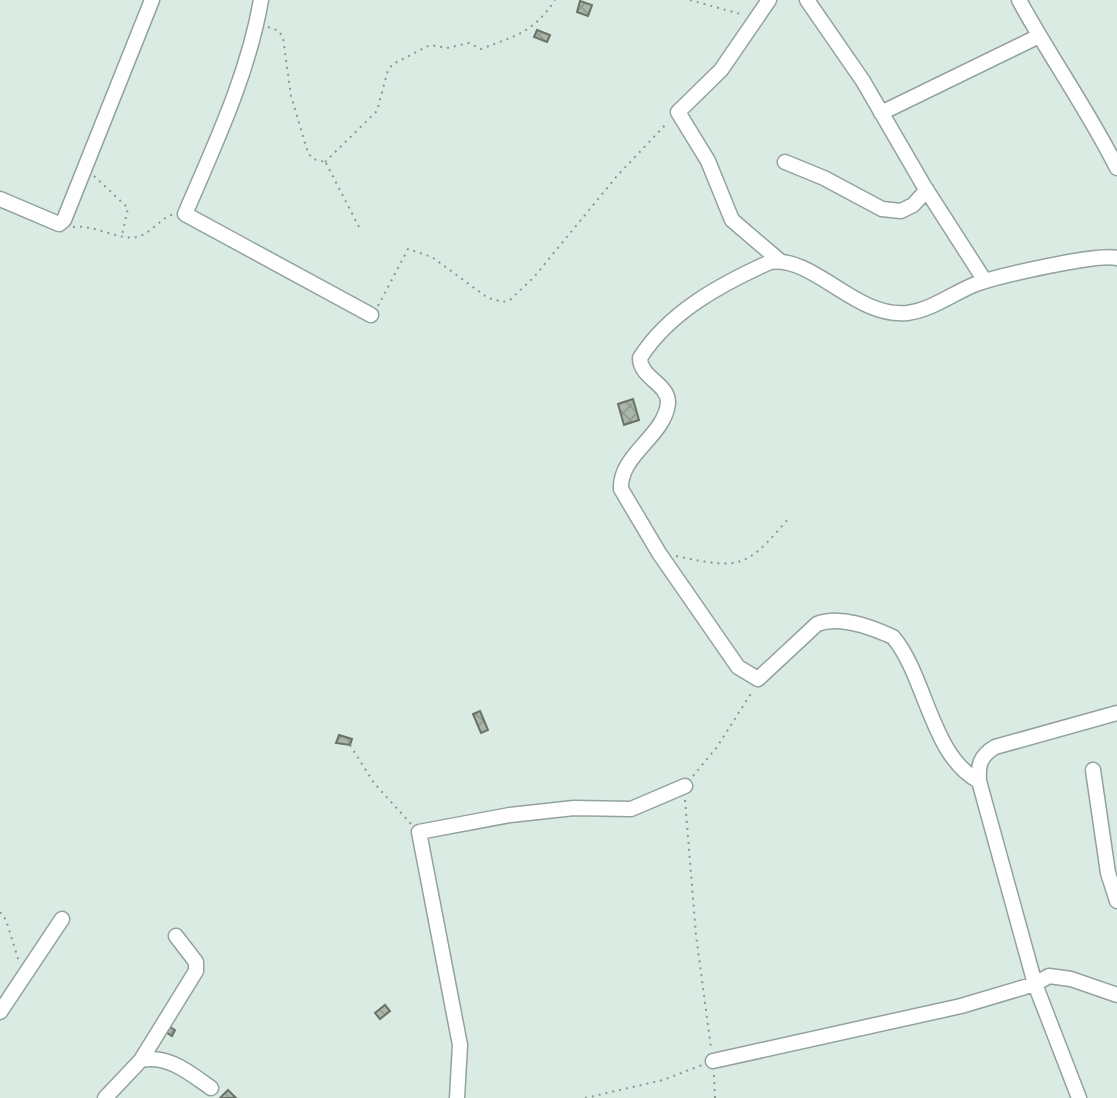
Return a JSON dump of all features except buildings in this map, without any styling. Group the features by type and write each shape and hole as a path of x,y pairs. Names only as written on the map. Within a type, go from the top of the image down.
{"street":[{"path":"0,199 59,224 68,214 152,0"},
{"path":"261,0 257,25 228,115 185,214 371,314"},
{"path":"769,0 721,70 678,112 708,161 732,220 780,261 815,276 844,295 892,313 925,309 985,281 1116,257"},
{"path":"807,0 863,81 927,190 985,281"},
{"path":"1019,0 1095,124 1117,168"},
{"path":"881,113 1039,36"},
{"path":"786,162 824,178 882,209 901,211 913,205 927,190"},
{"path":"780,261 762,266 701,298 664,328 640,358 644,372 664,392 668,402 663,417 625,472 621,489 659,553 738,667 758,680 817,624 838,620 883,632 899,644 943,740 969,776 979,781"},
{"path":"1079,1098 1057,1047 1035,984 979,781 981,758 995,747 1117,713"},
{"path":"1093,770 1108,873 1117,901"},
{"path":"457,1098 460,1045 419,832 510,815 574,808 631,809 685,786"},
{"path":"0,1012 62,919"},
{"path":"105,1098 141,1060 197,968 196,962 176,936"},
{"path":"713,1061 961,1006 1035,984 1049,976 1060,976 1117,995"},
{"path":"141,1060 152,1058 166,1061 211,1088"}],"path":[{"path":"325,162 377,111 388,70 393,64 430,46 447,48 472,44 481,49 514,37 539,23 555,0"},
{"path":"690,0 755,18"},
{"path":"257,25 272,27 281,34 291,96 308,153 313,159 325,162 360,229"},
{"path":"371,314 376,312 408,249 432,257 491,299 510,300 534,277 617,176 678,112"},
{"path":"86,167 128,208 121,236"},
{"path":"59,224 65,227 91,226 121,236 141,236 164,218 185,214"},
{"path":"659,553 738,563 759,552 789,518"},
{"path":"715,1098 713,1061 695,935 685,786 717,747 758,680"},
{"path":"350,745 374,783 419,832"},
{"path":"0,912 6,920 23,976"},
{"path":"585,1098 663,1080 713,1061"}]}
